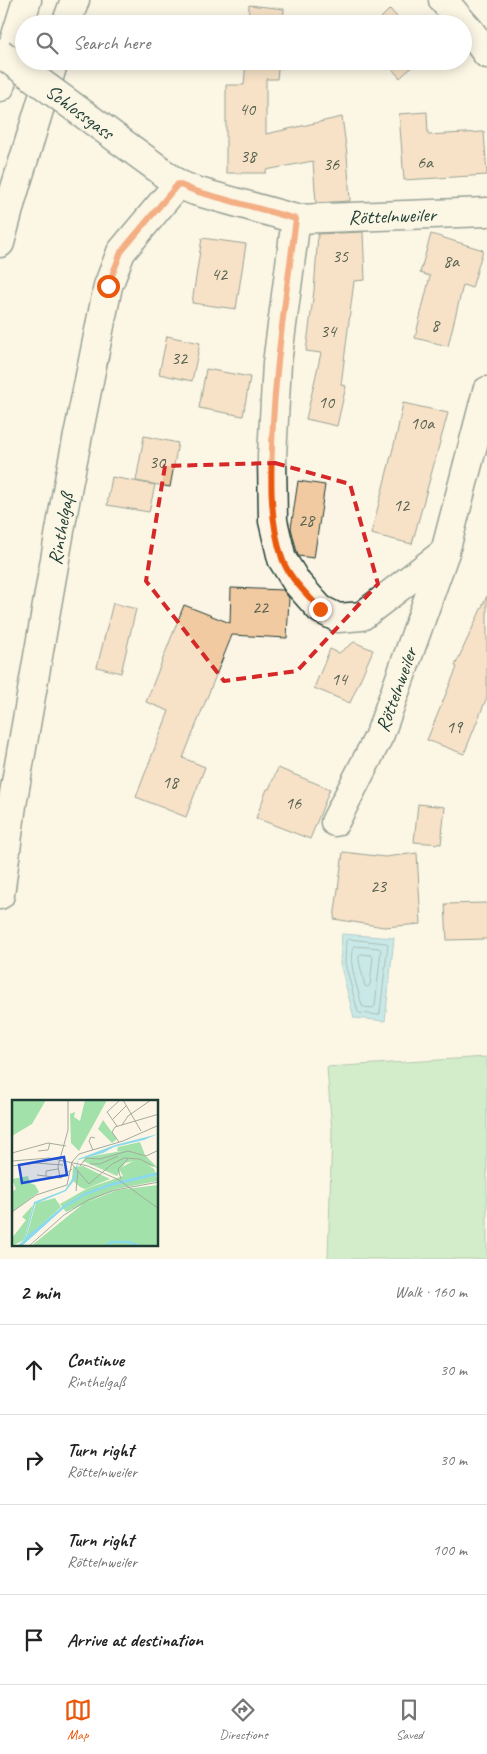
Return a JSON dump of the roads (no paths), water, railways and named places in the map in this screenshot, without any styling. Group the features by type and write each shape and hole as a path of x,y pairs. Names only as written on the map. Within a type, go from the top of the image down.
{"main road":[{"path":"22,15 27,0"},
{"path":"69,15 74,0"},
{"path":"443,0 456,15"},
{"path":"472,34 487,54"},
{"path":"0,87 15,39"},
{"name":"Schlossgass","path":"0,53 15,64"},
{"name":"Schlossgass","path":"23,70 169,177"},
{"path":"0,243 51,70"},
{"name":"Röttelnweiler","path":"169,177 195,191 296,219 487,212"},
{"name":"Rinthelgaß","path":"0,895 12,805 66,494 108,286 121,252 169,177"},
{"path":"296,219 277,362 272,456 273,521 282,559 297,583 320,609 338,618 362,616 445,552"},
{"name":"Röttelnweiler","path":"335,822 380,734 445,552 487,391"}],"water":[{"path":"342,934 394,938 385,1021 354,1018 340,963"}]}
